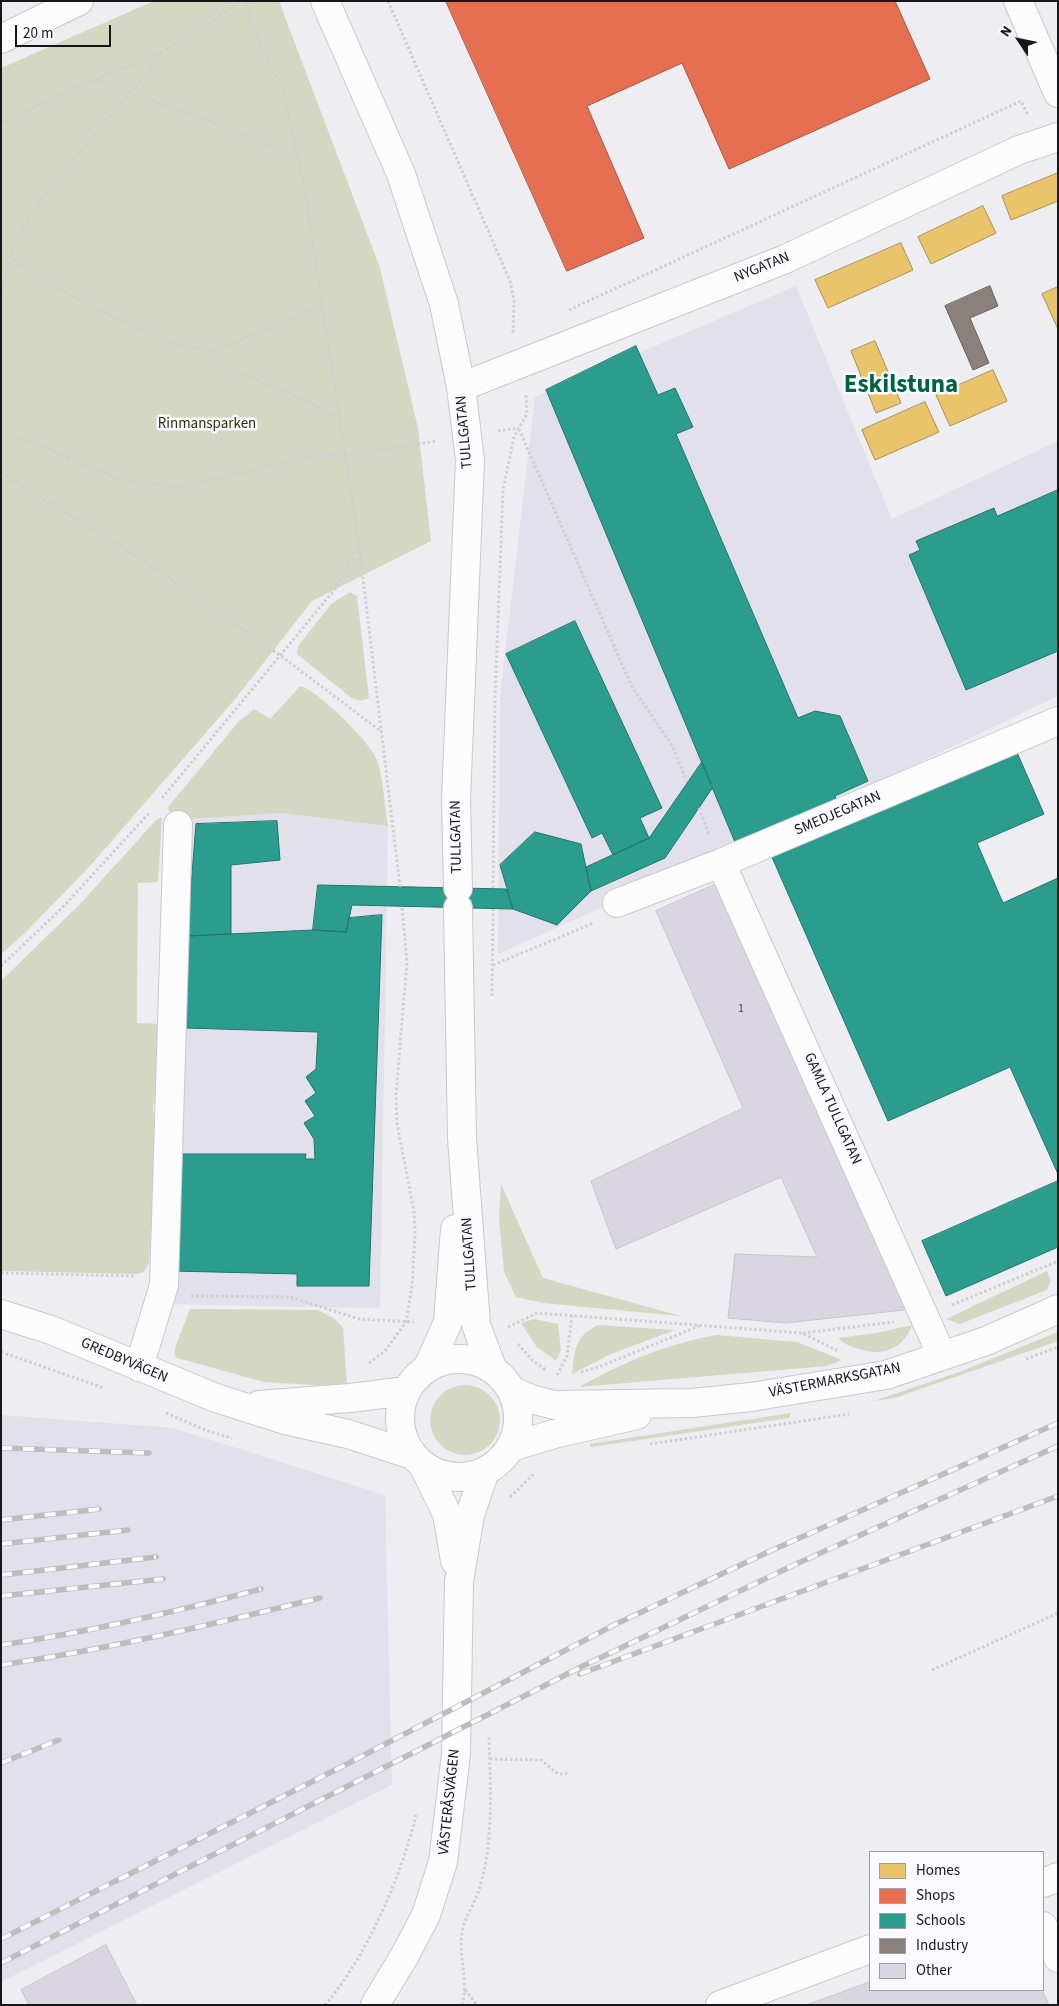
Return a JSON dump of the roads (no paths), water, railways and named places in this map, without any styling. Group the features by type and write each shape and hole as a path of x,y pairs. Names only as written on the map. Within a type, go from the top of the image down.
{"street":[{"path":"1,39 79,1"},
{"name":"TULLGATAN","path":"325,1 401,174 444,304 461,387 470,460 456,799 462,1138 476,1325 492,1368"},
{"path":"1018,1 1058,93"},
{"name":"NYGATAN","path":"461,387 783,260 1019,150 1049,140"},
{"name":"SMEDJEGATAN","path":"617,903 721,863 1058,721"},
{"path":"139,1367 161,1296 165,1275 178,825"},
{"name":"GAMLA TULLGATAN","path":"721,863 942,1356"},
{"name":"TULLGATAN","path":"428,1367 448,1322 462,1138"},
{"name":"VÄSTERMARKSGATAN","path":"511,1447 554,1434 692,1403 886,1375 986,1341 1058,1309"},
{"name":"GREDBYVÄGEN","path":"1,1314 52,1330 216,1398 247,1406 285,1420 348,1434 418,1461"},
{"path":"457,1358 474,1360 492,1368 504,1379 512,1391 518,1418 517,1430 511,1447 500,1461 485,1471 456,1478 438,1474 418,1461 402,1437 399,1417 402,1397 413,1380 428,1367 444,1360 457,1358"},
{"name":"GREDBYVÄGEN","path":"247,1406 350,1398 406,1391"},
{"name":"VÄSTERMARKSGATAN","path":"512,1391 531,1399 554,1405 692,1403"},
{"name":"VÄSTERÅSVÄGEN","path":"418,1461 447,1514 459,1582"},
{"name":"VÄSTERÅSVÄGEN","path":"374,2005 405,1955 426,1915 443,1862 456,1754 459,1582 470,1515 485,1471"},
{"path":"1044,1883 1058,1877"},
{"path":"1044,1928 1058,1958"},
{"path":"720,2005 869,1949"}],"railway":[{"path":"1,1939 345,1765 614,1625 768,1552 1058,1423"},
{"path":"1,1963 581,1667 794,1565 1058,1446"},
{"path":"1,1448 149,1453"},
{"path":"580,1674 1058,1496"},
{"path":"1,1520 99,1509"},
{"path":"1,1544 128,1530"},
{"path":"1,1575 156,1557"},
{"path":"1,1596 163,1579"},
{"path":"1,1645 132,1621 261,1589"},
{"path":"1,1665 121,1644 320,1598"},
{"path":"1,1763 59,1740"}],"district":[{"name":"Eskilstuna","path":"901,387"}],"park label":[{"name":"Rinmansparken","path":"207,425"}]}
